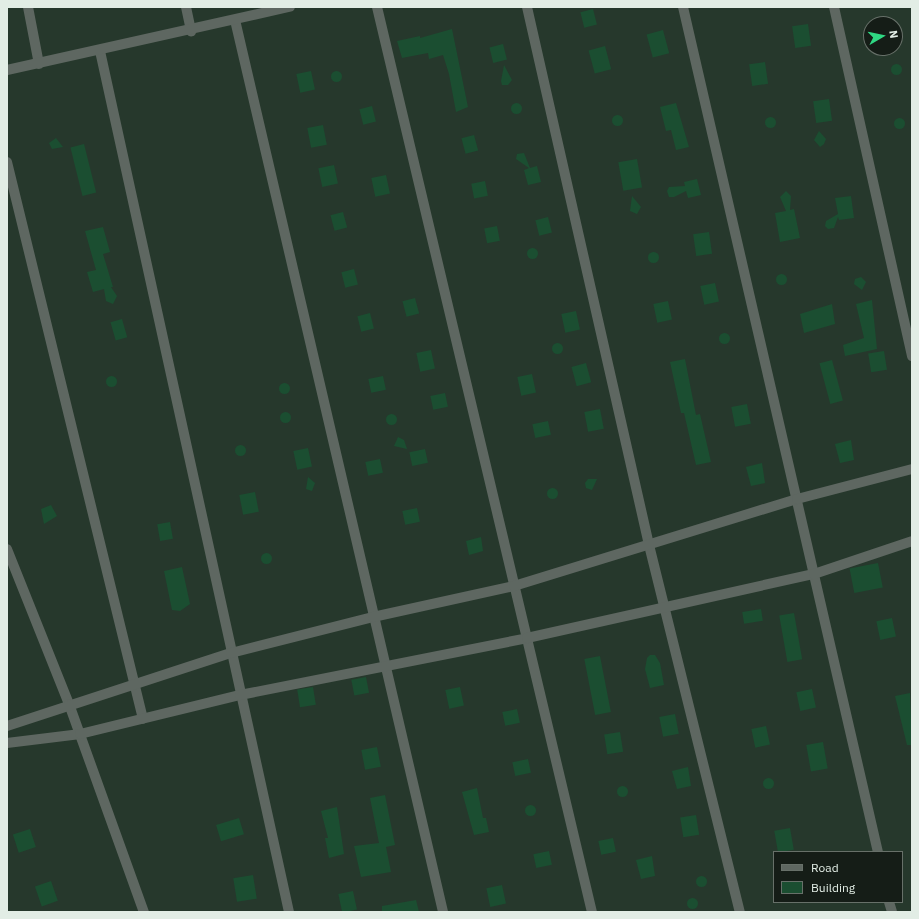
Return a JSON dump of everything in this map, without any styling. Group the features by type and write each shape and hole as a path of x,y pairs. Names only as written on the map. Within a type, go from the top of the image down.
{"street":[{"path":"28,7 40,64"},
{"path":"186,7 191,31"},
{"path":"7,70 191,31 290,7"},
{"path":"377,7 592,912"},
{"path":"527,7 649,545 740,912"},
{"path":"683,7 878,851"},
{"path":"834,7 912,356"},
{"path":"235,20 443,912"},
{"path":"100,51 240,695 289,912"},
{"path":"7,162 144,719"},
{"path":"7,726 69,704 231,653 373,617 514,586 797,499 912,469"},
{"path":"7,743 80,734 240,695 385,667 664,608 814,574 912,541"},
{"path":"7,549 69,704 144,912"}],"building":[{"path":"593,9 597,25 584,28 580,12"},
{"path":"808,24 811,46 795,48 792,26"},
{"path":"452,29 468,107 456,112 449,74 443,55 429,59 428,53 402,58 397,41 420,36 420,38"},
{"path":"663,30 669,53 653,58 647,34"},
{"path":"503,44 507,60 493,63 489,47"},
{"path":"605,46 611,69 595,74 589,50"},
{"path":"765,62 768,84 752,86 749,64"},
{"path":"896,63 900,65 902,69 900,73 896,75 892,73 890,69 892,65"},
{"path":"504,65 512,80 508,85 502,85 501,81"},
{"path":"336,70 340,72 342,76 340,80 336,82 332,80 330,76 332,72"},
{"path":"311,71 315,90 300,93 296,74"},
{"path":"829,99 832,121 816,123 813,101"},
{"path":"516,102 520,104 522,108 520,112 516,114 512,112 510,108 512,104"},
{"path":"676,103 689,147 676,150 671,130 666,131 660,107"},
{"path":"372,106 376,122 363,125 359,109"},
{"path":"617,114 621,116 623,120 621,124 617,126 613,124 611,120 613,116"},
{"path":"770,116 774,118 776,122 774,126 770,128 766,126 764,122 766,118"},
{"path":"899,117 903,119 905,123 903,127 899,129 895,127 893,123 895,119"},
{"path":"323,125 327,145 311,148 307,128"},
{"path":"819,131 826,139 824,144 820,147 814,140"},
{"path":"474,135 478,150 466,154 461,138"},
{"path":"56,138 63,147 52,149 49,143"},
{"path":"84,144 96,193 83,196 70,147"},
{"path":"524,153 530,168 537,166 541,182 528,185 524,170 529,168 516,159 517,154"},
{"path":"637,159 642,188 623,191 618,162"},
{"path":"334,165 338,184 322,187 318,168"},
{"path":"386,175 390,194 375,197 371,178"},
{"path":"697,179 701,195 688,198 686,191 674,197 669,197 667,191 669,187 685,186 684,182"},
{"path":"485,181 488,196 474,198 471,184"},
{"path":"786,191 791,196 790,210 794,209 800,238 780,242 775,213 786,211 780,197"},
{"path":"632,196 641,207 637,214 630,211"},
{"path":"851,196 854,218 839,220 838,217 834,228 828,229 825,226 826,221 838,214 835,198"},
{"path":"343,212 347,227 335,231 330,215"},
{"path":"548,217 552,233 539,236 535,220"},
{"path":"497,226 500,241 487,243 484,228"},
{"path":"103,227 110,252 103,254 113,287 111,287 117,296 113,304 106,301 104,289 93,292 87,272 96,270 85,231"},
{"path":"709,232 712,254 696,256 693,234"},
{"path":"532,247 536,249 538,253 536,257 532,259 528,257 526,253 528,249"},
{"path":"653,251 657,253 659,257 657,261 653,263 649,261 647,257 649,253"},
{"path":"354,269 358,285 345,288 341,272"},
{"path":"781,273 785,275 787,279 785,283 781,285 777,283 775,279 777,275"},
{"path":"861,277 866,282 862,290 854,284 855,279"},
{"path":"715,283 719,302 704,305 700,286"},
{"path":"415,298 419,313 407,317 402,301"},
{"path":"872,300 877,349 845,356 843,345 864,338 856,304"},
{"path":"668,301 672,320 657,323 653,304"},
{"path":"832,304 835,324 804,333 800,314"},
{"path":"576,311 580,330 565,333 561,314"},
{"path":"370,313 374,329 361,332 357,316"},
{"path":"122,319 127,337 116,341 110,322"},
{"path":"724,332 728,334 730,338 728,342 724,344 720,342 718,338 720,334"},
{"path":"557,342 561,344 563,348 561,352 557,354 553,352 551,348 553,344"},
{"path":"431,350 435,369 420,372 416,353"},
{"path":"884,351 887,370 871,372 868,354"},
{"path":"685,359 696,415 700,414 711,462 696,465 684,413 681,413 670,362"},
{"path":"832,360 843,401 830,404 819,363"},
{"path":"586,363 591,382 577,386 572,367"},
{"path":"532,374 536,393 521,396 517,377"},
{"path":"111,375 115,377 117,381 115,385 111,387 107,385 105,381 107,377"},
{"path":"383,376 386,390 371,393 368,379"},
{"path":"284,382 288,384 290,388 288,392 284,394 280,392 278,388 280,384"},
{"path":"445,393 448,407 433,410 430,396"},
{"path":"747,404 751,424 735,427 731,407"},
{"path":"600,409 604,429 588,432 584,412"},
{"path":"285,411 289,413 291,417 289,421 285,423 281,421 279,417 281,413"},
{"path":"391,413 395,415 397,419 395,423 391,425 387,423 385,419 387,415"},
{"path":"548,421 551,435 535,438 532,424"},
{"path":"398,437 404,440 407,449 394,446"},
{"path":"851,440 854,460 840,463 835,444"},
{"path":"240,444 244,446 246,450 244,454 240,456 236,454 234,450 236,446"},
{"path":"308,448 312,467 297,470 293,451"},
{"path":"425,449 428,463 412,466 409,452"},
{"path":"380,459 383,473 368,476 365,462"},
{"path":"762,463 765,483 751,486 746,467"},
{"path":"308,477 315,483 312,491 306,489"},
{"path":"588,479 597,479 592,490 586,488 585,483"},
{"path":"552,487 556,489 558,493 556,497 552,499 548,497 546,493 548,489"},
{"path":"255,492 259,512 243,515 239,495"},
{"path":"51,505 57,516 44,524 41,509"},
{"path":"417,508 420,522 405,525 402,511"},
{"path":"170,522 173,539 160,541 157,524"},
{"path":"481,537 483,551 469,555 466,541"},
{"path":"266,552 270,554 272,558 270,562 266,564 262,562 260,558 262,554"},
{"path":"878,563 883,588 854,593 850,569"},
{"path":"182,567 190,604 180,611 172,610 164,571"},
{"path":"761,609 763,621 744,624 742,612"},
{"path":"794,613 802,659 787,662 779,616"},
{"path":"892,618 896,637 880,640 876,621"},
{"path":"650,655 655,655 660,663 664,685 650,688 645,669 647,658"},
{"path":"600,656 611,712 595,715 584,659"},
{"path":"366,677 369,693 354,696 351,680"},
{"path":"313,687 316,705 300,707 297,690"},
{"path":"460,687 464,706 449,709 445,690"},
{"path":"812,689 816,708 800,711 796,692"},
{"path":"910,693 912,745 907,745 895,696"},
{"path":"517,709 520,723 505,726 502,712"},
{"path":"675,714 679,734 663,737 659,717"},
{"path":"766,726 770,745 755,748 751,729"},
{"path":"620,732 623,752 607,754 604,735"},
{"path":"823,742 828,769 811,772 806,745"},
{"path":"377,747 381,767 365,770 361,750"},
{"path":"528,759 531,773 515,776 512,762"},
{"path":"688,767 691,786 677,789 672,771"},
{"path":"768,777 772,779 774,783 772,787 768,789 764,787 762,783 764,779"},
{"path":"622,785 626,787 628,791 626,795 622,797 618,795 616,791 618,787"},
{"path":"477,788 483,818 486,818 489,832 474,835 462,792"},
{"path":"385,795 395,845 386,847 391,872 361,877 354,846 379,843 370,798"},
{"path":"530,804 534,806 536,810 534,814 530,816 526,814 524,810 526,806"},
{"path":"337,807 344,854 329,858 325,838 328,838 321,811"},
{"path":"696,815 699,835 683,837 680,818"},
{"path":"239,818 244,834 221,841 216,825"},
{"path":"790,828 794,850 778,851 774,831"},
{"path":"30,829 36,847 19,853 13,835"},
{"path":"613,838 616,852 601,855 598,841"},
{"path":"549,851 552,865 536,868 533,854"},
{"path":"652,856 655,876 641,879 636,860"},
{"path":"253,875 257,899 237,902 233,878"},
{"path":"701,875 705,877 707,881 705,885 701,887 697,885 695,881 697,877"},
{"path":"51,881 58,901 42,906 35,887"},
{"path":"502,885 506,904 490,907 486,888"},
{"path":"353,891 357,910 342,912 338,894"},
{"path":"692,897 696,899 698,903 696,907 692,909 688,907 686,903 688,899"},
{"path":"416,900 419,912 382,912 382,906"}]}
